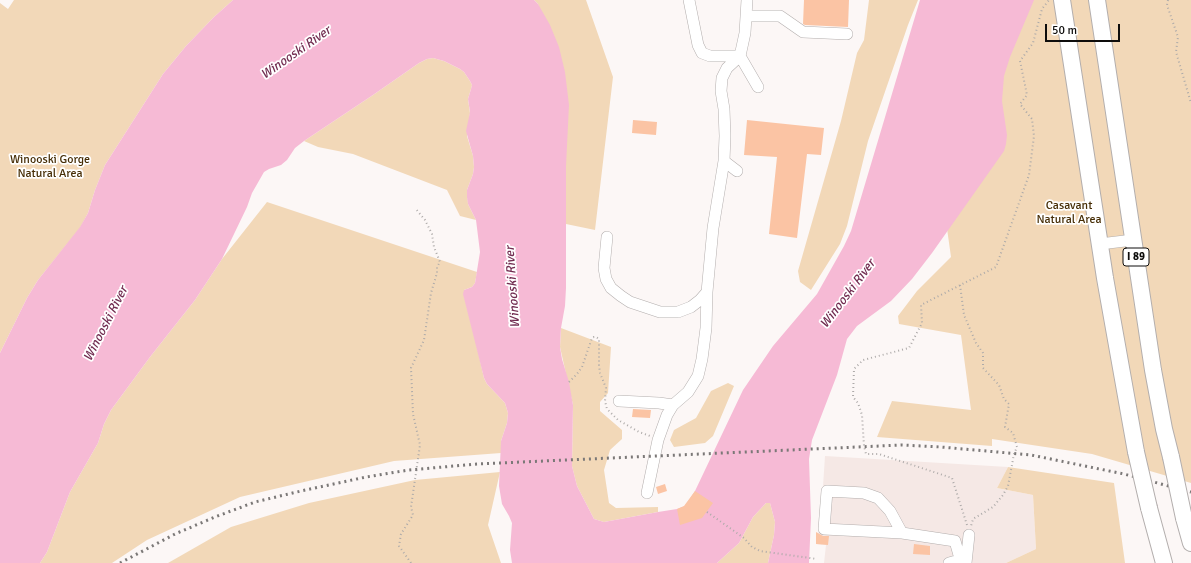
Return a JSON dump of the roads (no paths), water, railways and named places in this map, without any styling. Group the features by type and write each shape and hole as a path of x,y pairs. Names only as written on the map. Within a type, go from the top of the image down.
{"highway":[{"path":"1062,0 1124,391 1149,508 1164,563"},
{"name":"I 89","path":"1097,0 1153,370 1164,429 1191,543"},
{"path":"1149,508 1154,563"}],"street":[{"path":"689,0 698,45 702,53 710,56 740,56"},
{"path":"647,493 658,440 666,415 688,392 698,376 702,359 706,328 706,292 713,228 724,161 725,136 724,109 721,91 722,78 727,68 740,56 745,33 748,0"},
{"path":"747,16 780,16 803,32 847,34"},
{"path":"740,56 758,87"},
{"path":"724,161 737,171"},
{"path":"607,237 604,268 606,279 611,288 630,302 660,312 678,312 691,307 700,300 706,292"},
{"path":"1100,244 1133,240"},
{"path":"619,401 658,403 673,406"},
{"path":"902,534 890,511 878,498 864,493 827,491 824,529 902,534 955,541 964,563"},
{"path":"964,563 970,535"},
{"path":"949,563 956,561 964,563"}],"water":[{"name":"Winooski River","path":"233,0 534,0 538,4 550,25 559,47 565,72 569,105 566,166 566,288 560,347 573,405 572,466 577,486 594,519 604,522 677,509 685,506 695,491 743,390 773,346 817,294 851,231 920,0 1034,0 1010,57 1004,76 1002,101 1007,135 1004,151 912,279 891,301 857,326 847,339 837,375 812,440 809,459 811,518 809,563 768,563 774,535 775,522 770,503 766,503 753,517 739,543 717,563 512,563 510,550 512,523 502,504 499,486 501,441 507,423 508,413 505,403 487,384 484,378 463,294 464,290 472,287 475,283 480,252 476,220 468,204 467,197 467,190 474,167 473,156 466,131 470,112 468,99 472,85 464,72 460,69 444,61 433,58 419,63 304,141 295,148 287,160 281,165 264,172 252,193 247,207 222,259 195,300 111,410 104,424 98,443 70,492 47,552 40,563 0,563 0,353 27,298 38,280 80,227 88,213 105,165 163,74 186,46"}],"railway":[{"path":"120,563 175,534 255,502 366,477 409,470 477,464 902,445 1031,455 1124,474 1191,492"}],"park label":[{"name":"Winooski Gorge Natural Area","path":"50,167"},
{"name":"Casavant Natural Area","path":"1069,213"}]}
